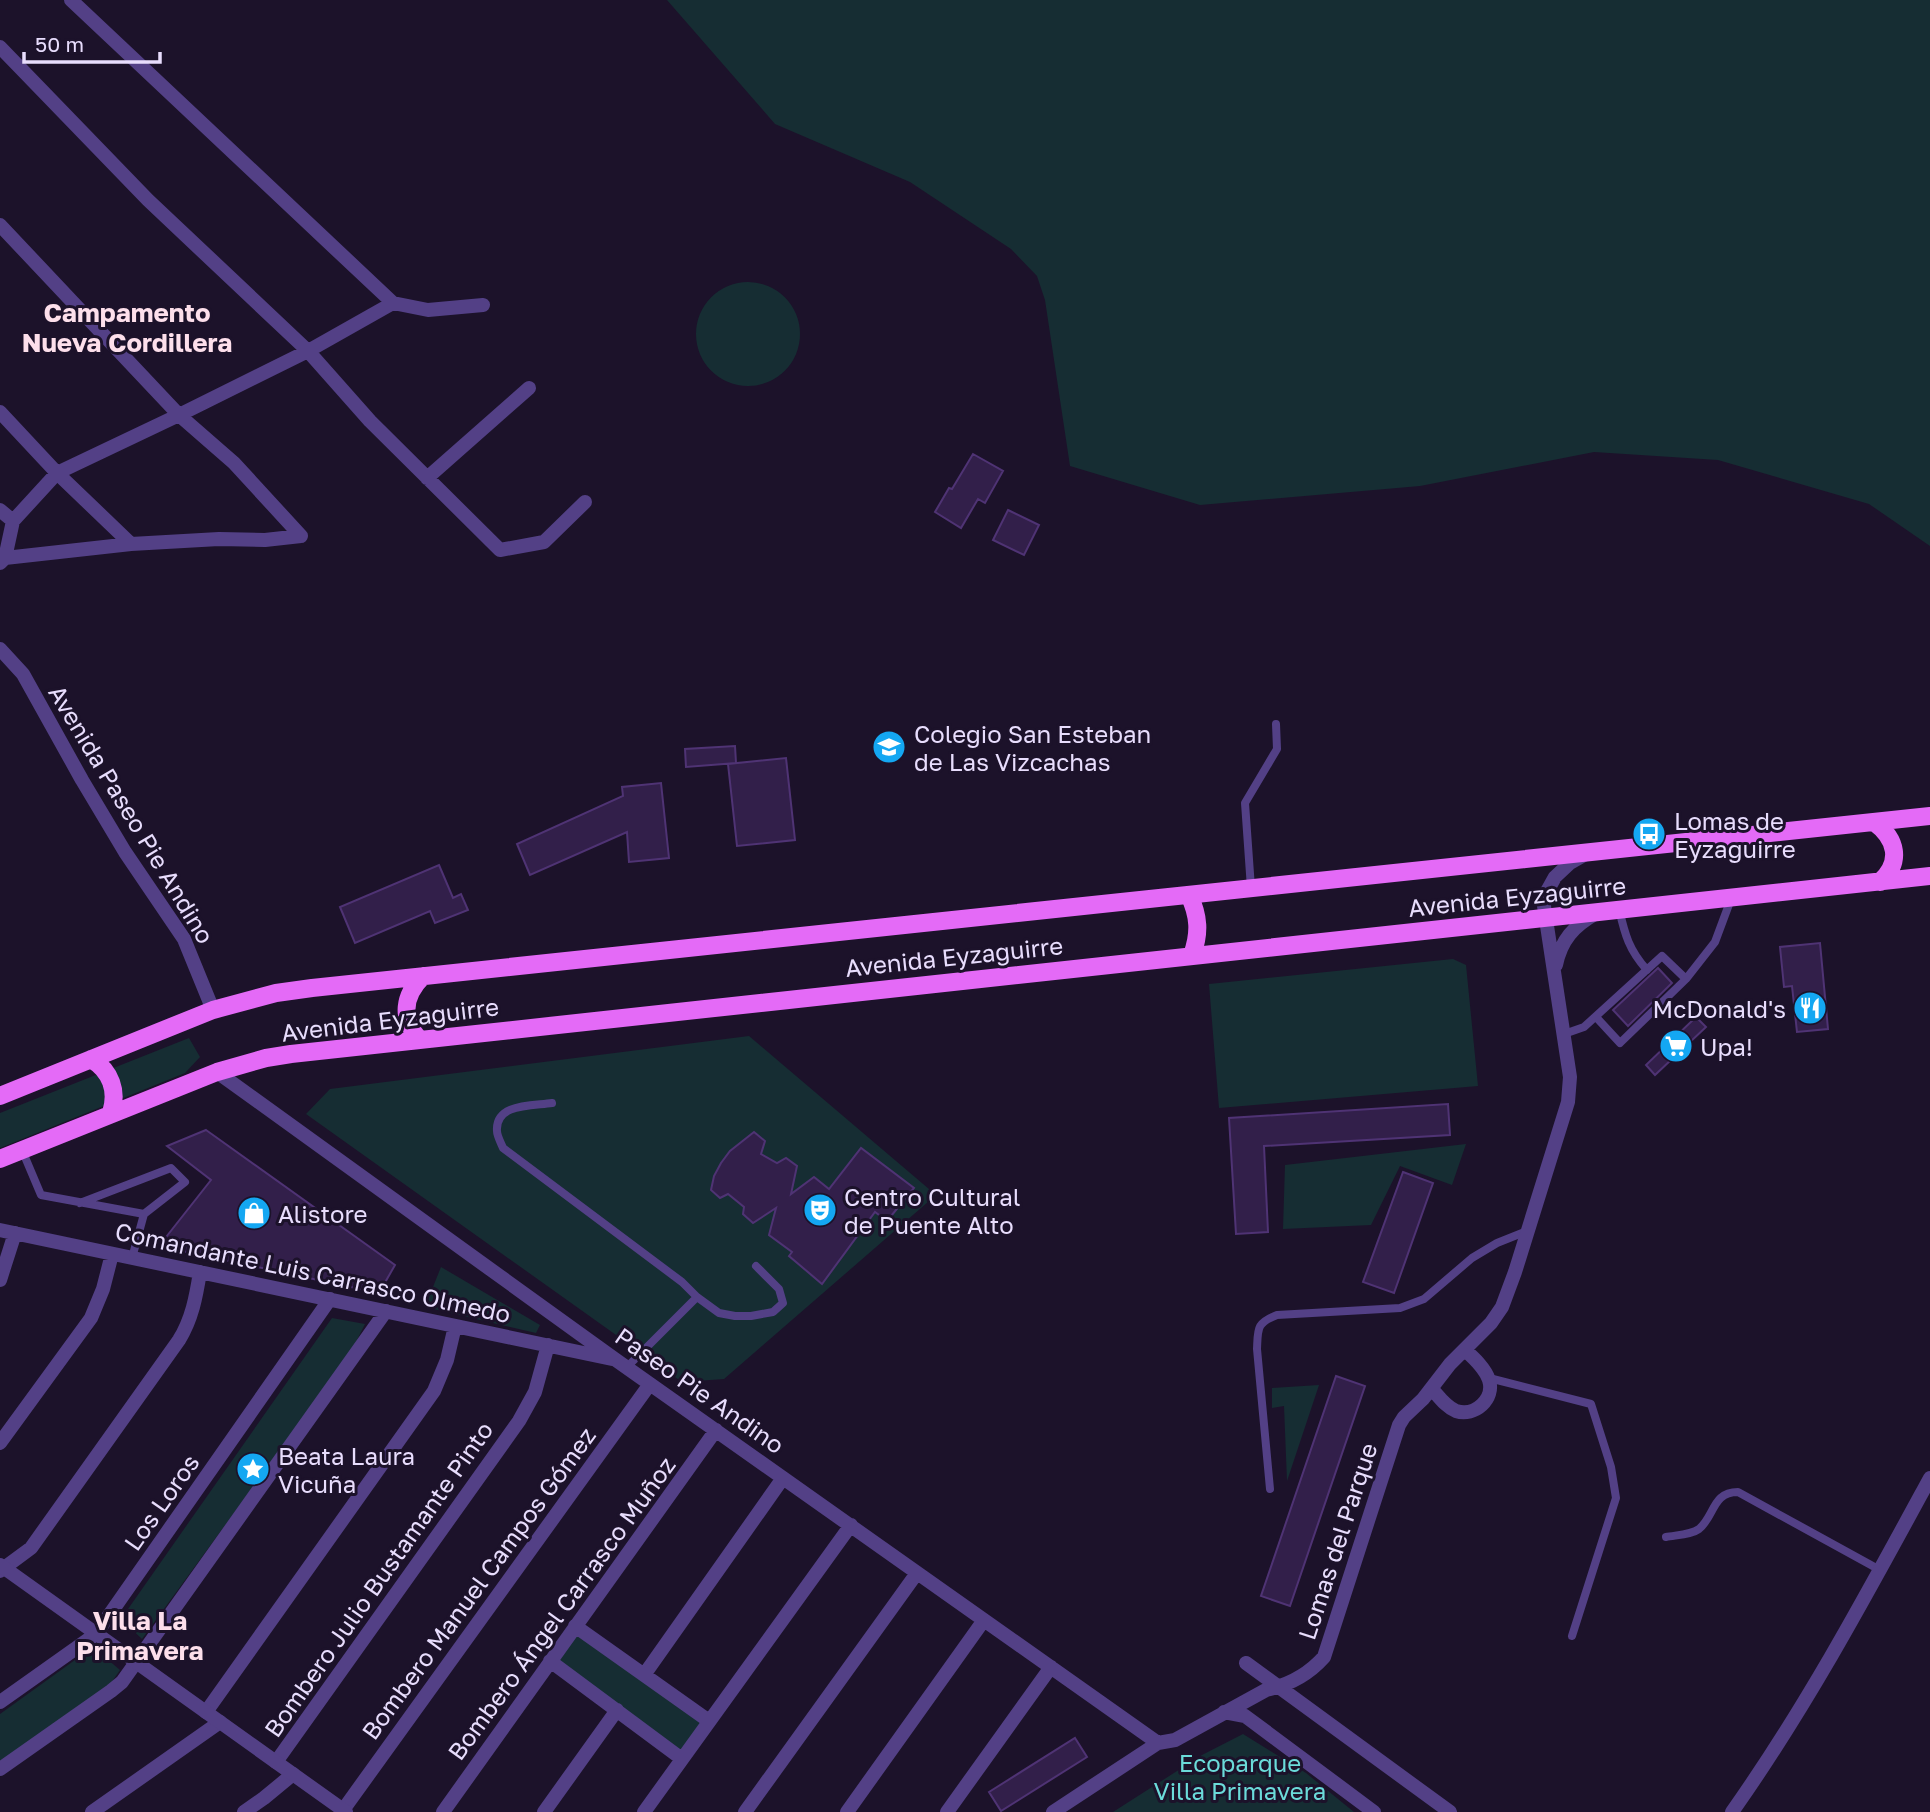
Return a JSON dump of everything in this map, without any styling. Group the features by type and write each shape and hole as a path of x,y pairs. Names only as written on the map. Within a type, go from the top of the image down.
{"main road":[{"name":"Avenida Eyzaguirre","path":"0,1096 213,1010 276,993 1930,816"},
{"path":"1874,822 1886,832 1894,849 1893,864 1880,882"},
{"name":"Avenida Eyzaguirre","path":"0,1159 217,1072 291,1054 1930,876"},
{"path":"1189,895 1196,909 1199,925 1198,940 1192,955"},
{"path":"419,1039 409,1026 405,1011 410,992 423,976"},
{"path":"91,1059 99,1064 110,1079 114,1096 111,1113"}],"street":[{"path":"71,0 393,303 428,310 483,305"},
{"path":"0,47 148,200 307,351 370,421 500,550 544,542 585,502"},
{"path":"0,225 179,415 234,463 301,536 265,540 219,539 131,544 3,561 13,521 57,473 179,415 307,351 393,303"},
{"path":"427,478 528,388"},
{"path":"0,412 57,473 131,544"},
{"path":"0,510 13,521"},
{"name":"Avenida Paseo Pie Andino","path":"0,649 23,674 125,852 184,939 213,1010"},
{"name":"Lomas del Parque","path":"1053,1812 1074,1808 1158,1743 1175,1740 1266,1690 1279,1688 1312,1670 1324,1657 1396,1434 1404,1417 1432,1389 1450,1364 1491,1323 1502,1307 1516,1272 1568,1102 1570,1077 1555,969 1544,917 1545,895 1550,885 1570,863 1588,852"},
{"name":"Lomas del Parque","path":"1555,969 1558,952 1567,936 1580,922 1597,912"},
{"name":"Paseo Pie Andino","path":"217,1072 650,1384 1158,1743"},
{"path":"0,1280 7,1231"},
{"name":"Comandante Luis Carrasco Olmedo","path":"7,1231 548,1345 622,1364"},
{"path":"0,1443 90,1318 103,1289 112,1254"},
{"path":"200,1272 194,1305 179,1340 31,1548 1,1568 344,1811"},
{"name":"Los Loros","path":"0,1702 96,1634 330,1299"},
{"path":"0,1769 117,1687 386,1311"},
{"path":"206,1712 434,1391 447,1360 455,1326"},
{"name":"Bombero Julio Bustamante Pinto","path":"276,1762 519,1420 535,1392 548,1345"},
{"path":"1432,1389 1453,1410 1461,1412 1470,1412 1484,1402 1489,1395 1489,1378 1465,1350"},
{"name":"Bombero Manuel Campos Gómez","path":"344,1811 650,1384"},
{"name":"Bombero Ángel Carrasco Muñoz","path":"443,1812 716,1430"},
{"path":"644,1675 783,1478"},
{"path":"1732,1812 1806,1701 1930,1478"},
{"path":"644,1812 850,1525"},
{"path":"745,1812 917,1573"},
{"path":"847,1812 984,1620"},
{"path":"575,1626 709,1721"},
{"path":"550,1661 682,1759"},
{"path":"1246,1663 1450,1812"},
{"path":"947,1812 1051,1667"},
{"path":"544,1812 617,1710"},
{"path":"1224,1712 1245,1716 1374,1812"},
{"path":"92,1812 220,1722"},
{"name":"Bombero Julio Bustamante Pinto","path":"244,1812 293,1774"}],"lane":[{"path":"1251,888 1245,803 1277,749 1276,724"},
{"path":"1596,1017 1620,1043 1686,979 1715,942 1732,897"},
{"path":"1619,909 1625,937 1647,970"},
{"path":"1564,1034 1584,1027 1662,956 1686,979"},
{"path":"552,1103 508,1109 500,1117 496,1131 503,1148 719,1313 751,1316 773,1312 783,1303 779,1289 756,1266"},
{"path":"22,1150 41,1195 144,1214"},
{"path":"80,1203 171,1168 185,1182 144,1214 132,1258"},
{"path":"1270,1489 1256,1349 1258,1327 1263,1321 1276,1315 1400,1308 1424,1298 1472,1258 1497,1243 1527,1231"},
{"path":"622,1364 697,1297"},
{"path":"1489,1378 1591,1404 1603,1441 1616,1498 1572,1636"},
{"path":"1666,1536 1695,1531 1703,1525 1720,1497 1738,1492 1880,1570"}],"green space":[{"path":"667,0 1930,0 1930,546 1869,504 1718,460 1594,452 1420,486 1200,505 1070,466 1045,300 1037,276 1011,249 910,182 775,124"},
{"path":"748,282 768,286 785,297 796,314 800,334 796,354 785,371 768,382 748,386 728,382 711,371 700,354 696,334 700,314 711,297 728,286"},
{"path":"1453,959 1466,965 1478,1086 1219,1108 1209,984"},
{"path":"749,1036 936,1195 724,1379 682,1382 306,1114 330,1089"},
{"path":"189,1038 200,1057 185,1073 0,1148 0,1113"},
{"path":"1466,1144 1452,1185 1400,1166 1371,1225 1283,1229 1285,1165"},
{"path":"441,1267 540,1325 536,1333 425,1307"},
{"path":"332,1318 365,1324 350,1354 142,1639 121,1619"},
{"path":"1319,1385 1287,1481 1284,1406 1272,1408 1272,1388"},
{"path":"576,1634 702,1723 681,1750 557,1660"},
{"path":"93,1647 120,1670 109,1686 0,1762 0,1714"},
{"name":"Ecoparque Villa Primavera","path":"1243,1734 1306,1773 1354,1812 1113,1812 1202,1755"}],"building":[{"path":"973,454 1003,471 985,503 978,499 961,528 935,512"},
{"path":"1008,510 1039,525 1024,555 993,540"},
{"path":"735,746 736,763 686,767 685,749"},
{"path":"786,758 795,840 737,846 728,764"},
{"path":"661,783 669,858 629,862 627,832 530,875 517,844 623,796 622,787"},
{"path":"439,865 453,898 461,894 468,910 435,923 430,911 355,943 340,907"},
{"name":"McDonald's","path":"1820,943 1828,1029 1797,1032 1792,986 1784,987 1780,947"},
{"path":"1658,968 1672,983 1628,1026 1613,1010"},
{"name":"Upa!","path":"1696,1017 1706,1027 1655,1075 1646,1065"},
{"path":"1448,1104 1450,1135 1264,1146 1268,1232 1236,1234 1229,1118"},
{"name":"Alistore","path":"206,1130 395,1265 379,1293 159,1246 211,1180 167,1146"},
{"name":"Centro Cultural de Puente Alto","path":"754,1132 765,1141 761,1154 777,1163 786,1158 797,1166 791,1194 814,1177 829,1189 861,1148 914,1188 887,1221 875,1212 822,1284 789,1256 792,1252 769,1235 776,1208 753,1223 743,1214 744,1207 728,1194 720,1198 711,1190 721,1163 730,1151"},
{"path":"1403,1172 1433,1183 1394,1293 1363,1282"},
{"path":"1336,1376 1365,1386 1290,1606 1261,1596"},
{"path":"1075,1738 1087,1757 1001,1811 989,1792"}],"place":[{"name":"Colegio San Esteban de Las Vizcachas","path":"889,747"},
{"name":"Lomas de Eyzaguirre","path":"1649,834"},
{"name":"McDonald's","path":"1810,1008"},
{"name":"Upa!","path":"1676,1046"},
{"name":"Centro Cultural de Puente Alto","path":"820,1210"},
{"name":"Alistore","path":"254,1213"},
{"name":"Beata Laura Vicuña","path":"253,1469"}],"district":[{"name":"Campamento Nueva Cordillera","path":"127,327"},
{"name":"Villa La Primavera","path":"140,1635"}]}
